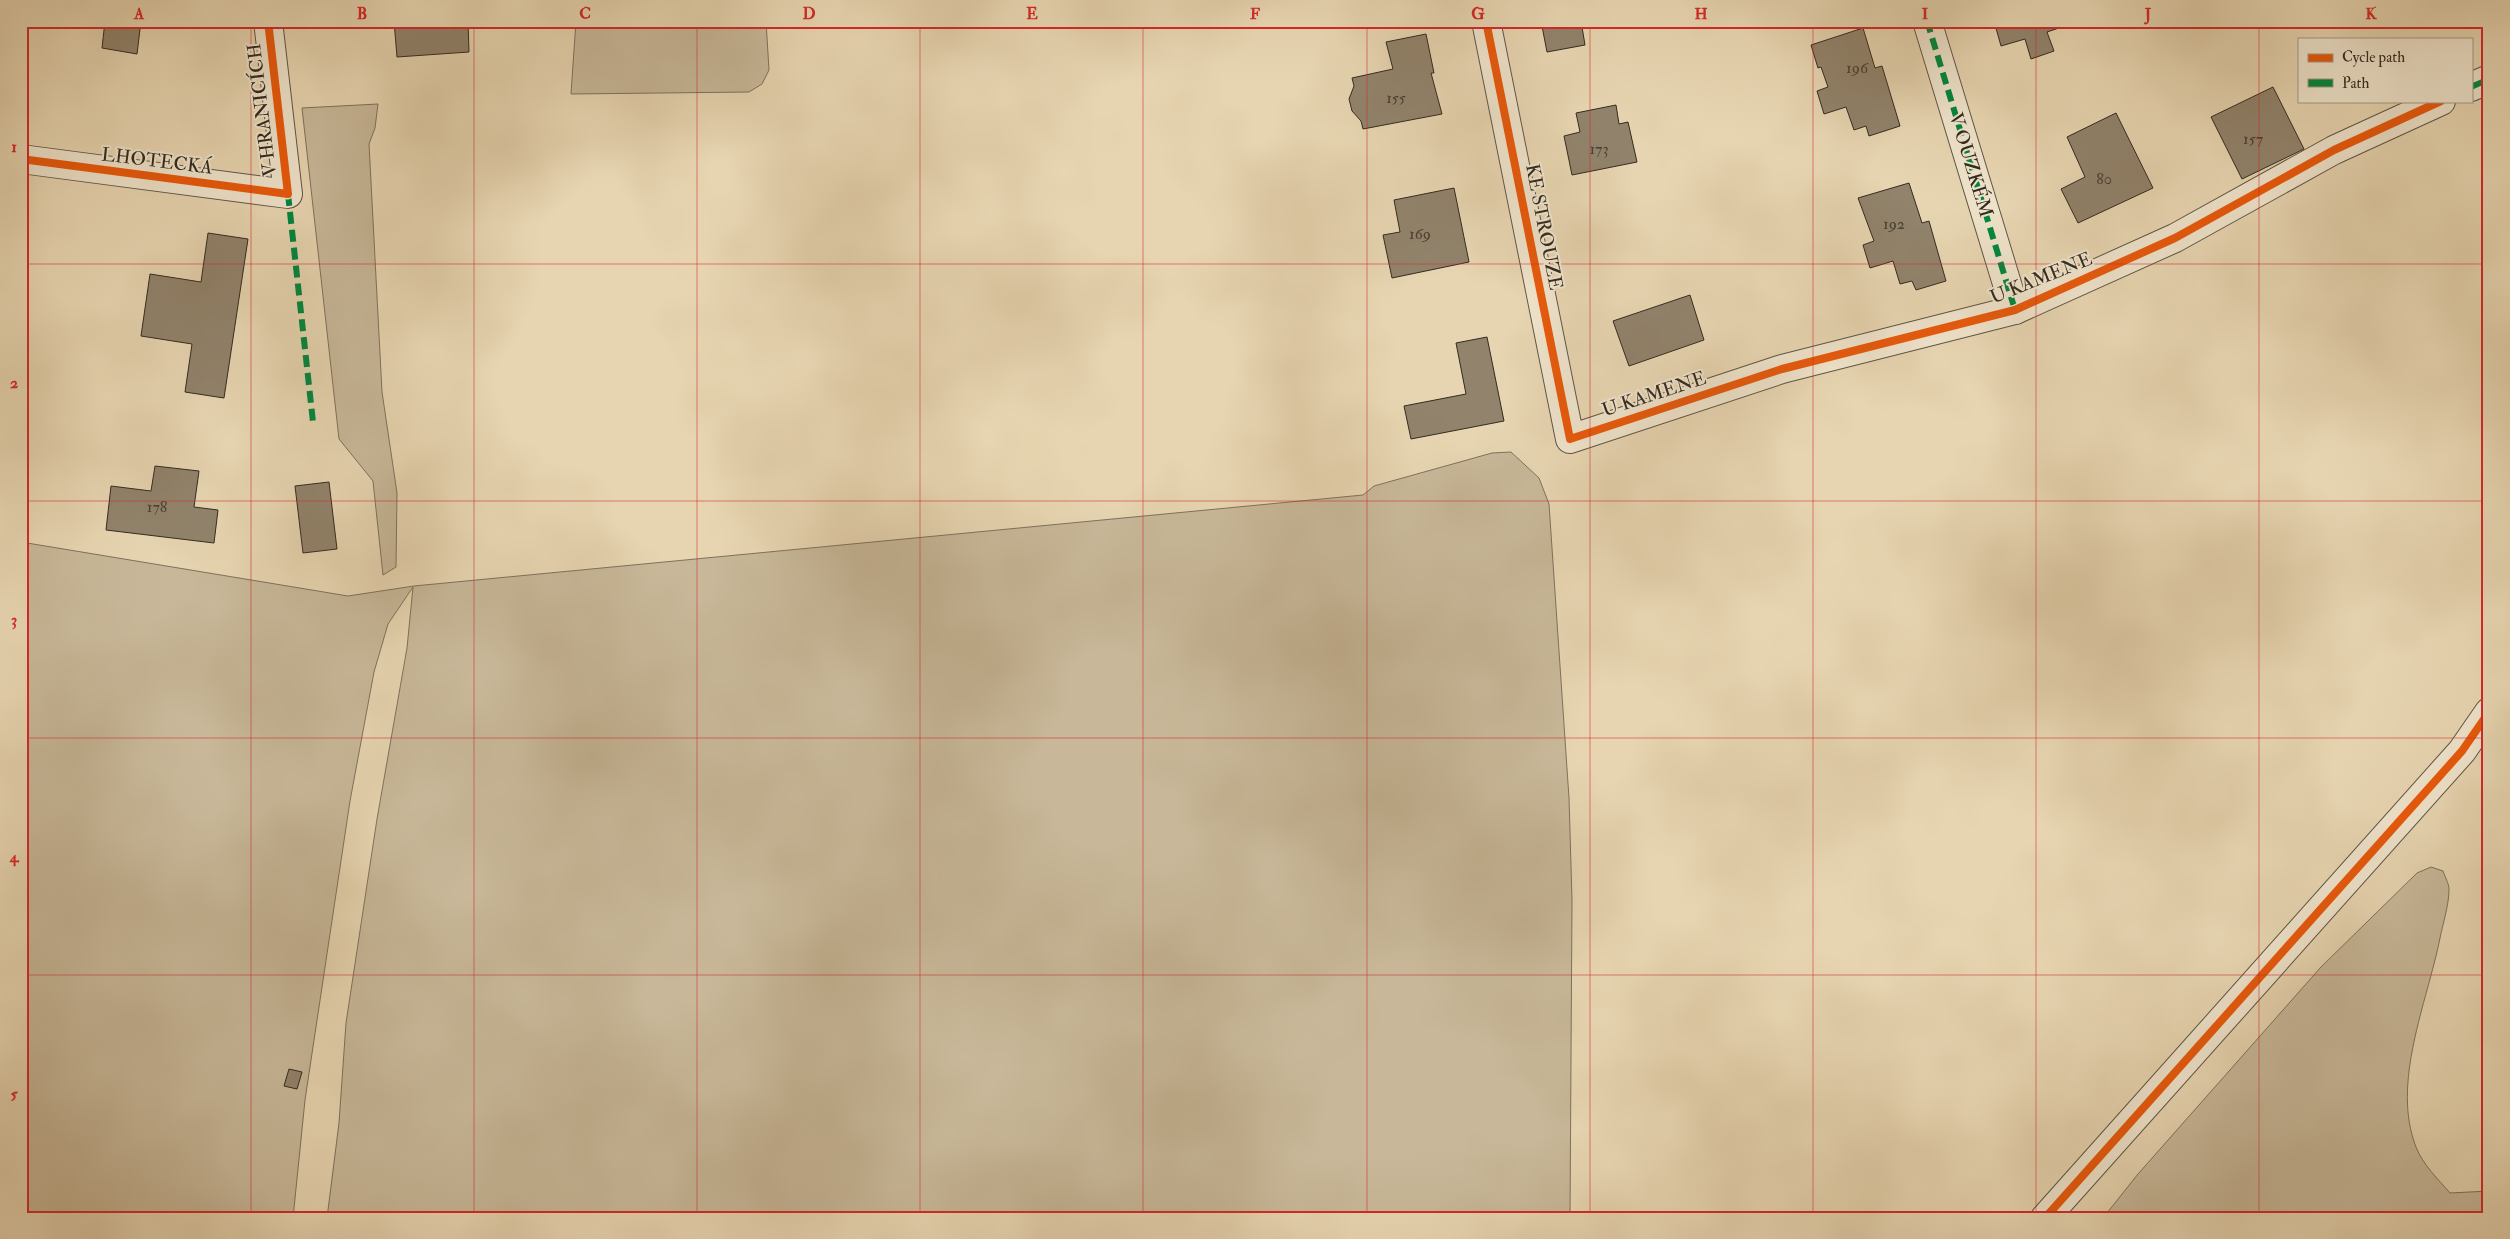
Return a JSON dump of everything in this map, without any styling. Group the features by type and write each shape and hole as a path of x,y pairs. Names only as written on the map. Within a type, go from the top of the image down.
{"street":[{"name":"V HRANICÍCH","path":"268,21 288,194"},
{"name":"KE STROUZE","path":"1486,21 1570,439"},
{"name":"V OUZKÉM","path":"1927,21 2015,310"},
{"path":"2472,88 2489,80"},
{"name":"U KAMENE","path":"1570,439 1782,369 2015,310 2175,238 2334,150 2439,102"},
{"name":"LHOTECKÁ","path":"21,159 288,194"},
{"path":"2045,1218 2462,751 2489,712"}],"shaded area":[{"path":"576,21 766,21 769,70 762,84 749,92 571,94"},
{"path":"378,104 375,128 369,144 382,392 397,493 396,567 383,575 373,481 339,439 302,108"},
{"path":"1511,452 1539,478 1549,504 1569,798 1572,900 1570,1218 327,1218 339,1123 346,1023 377,819 407,648 413,587 388,624 374,672 350,801 305,1100 293,1218 21,1218 21,542 348,596 414,586 1363,495 1374,486 1492,453"},
{"path":"2431,867 2443,871 2449,895 2409,1070 2407,1096 2409,1122 2419,1154 2431,1172 2450,1193 2489,1191 2489,1218 2373,1218 2368,1215 2365,1218 2103,1218 2138,1174 2321,967 2417,873"}],"building":[{"path":"105,21 141,21 137,54 102,48"},
{"path":"394,21 468,21 469,52 397,57"},
{"path":"1541,21 1581,21 1585,45 1547,52"},
{"path":"1994,21 2070,21 2071,24 2047,32 2054,51 2031,59 2025,39 2001,46"},
{"path":"1863,28 1875,68 1882,66 1900,126 1869,136 1866,126 1854,130 1846,107 1824,114 1817,91 1828,87 1821,67 1818,68 1811,45"},
{"path":"1426,34 1434,73 1431,73 1442,114 1363,129 1361,121 1352,111 1349,99 1354,86 1352,78 1393,69 1386,42"},
{"path":"2273,87 2304,149 2242,179 2211,117"},
{"path":"1616,105 1619,124 1628,122 1637,162 1572,175 1564,136 1580,132 1576,113"},
{"path":"2116,113 2153,188 2078,223 2061,189 2085,177 2067,137"},
{"path":"1909,183 1922,223 1929,221 1946,281 1916,290 1912,281 1900,284 1893,261 1870,268 1863,245 1874,241 1858,198"},
{"path":"1454,188 1469,262 1392,278 1383,235 1400,232 1394,200"},
{"path":"208,233 248,239 224,398 185,392 192,344 141,336 150,274 201,282"},
{"path":"1690,295 1704,340 1629,366 1613,321"},
{"path":"1487,337 1504,421 1411,439 1404,406 1466,394 1456,343"},
{"path":"155,466 199,471 194,507 218,510 214,543 106,530 111,486 151,491"},
{"path":"329,482 337,549 303,553 295,486"},
{"path":"289,1069 302,1072 297,1089 284,1086"}],"marked path":[{"path":"1927,21 2015,310"},
{"path":"2472,87 2489,79"},
{"path":"288,194 313,422"}],"cycle path":[{"path":"21,159 288,194 268,21"},
{"path":"1486,21 1570,439 1782,369 2015,310 2175,238 2334,150 2439,102"},
{"path":"2045,1218 2462,751 2489,712"}]}
